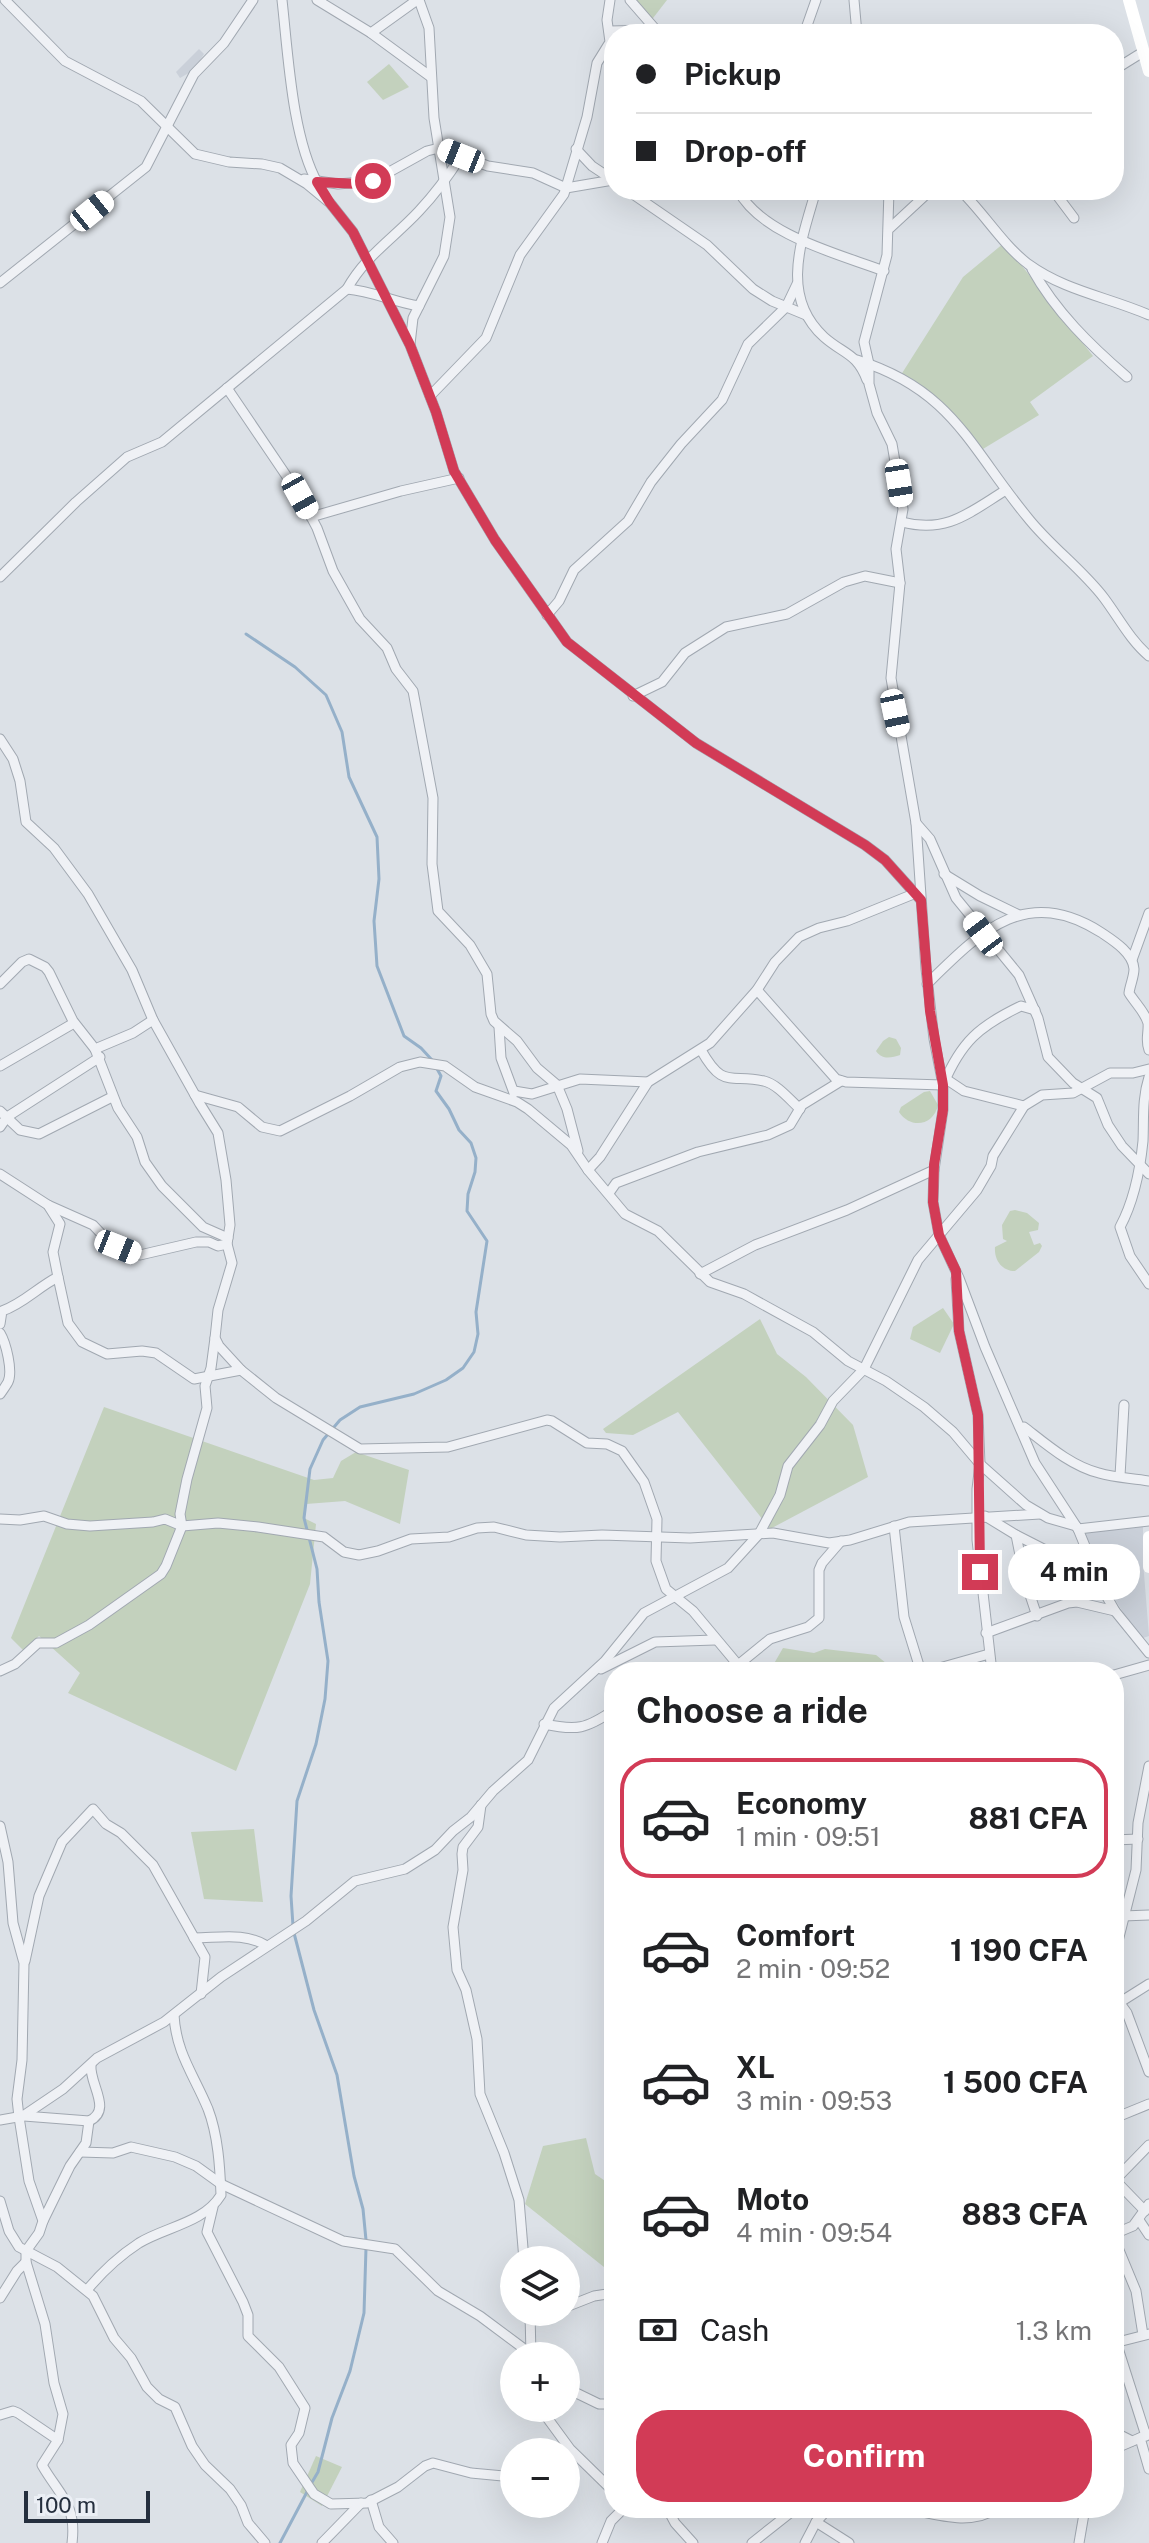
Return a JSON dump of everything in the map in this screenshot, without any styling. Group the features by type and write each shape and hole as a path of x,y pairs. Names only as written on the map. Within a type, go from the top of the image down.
{"street":[{"path":"5,0 65,61 141,101 195,154 280,168 330,203"},
{"path":"0,283 146,167 194,74 224,43 253,0"},
{"path":"282,0 308,164 330,203 353,232 410,345 451,463 495,540 547,615 577,652 633,696 696,743 865,845 885,860 918,896"},
{"path":"317,0 371,33 431,77"},
{"path":"371,33 418,0 429,28 431,77 450,217 448,245 411,322 410,345"},
{"path":"609,24 610,0"},
{"path":"630,0 650,24"},
{"path":"808,24 816,0"},
{"path":"854,0 856,24"},
{"path":"1129,0 1149,71"},
{"path":"430,396 486,338 520,255 560,200 587,117 597,63 604,52"},
{"path":"1124,64 1143,52"},
{"path":"297,178 360,184 373,181 427,151 439,148 488,166 533,173 566,188 604,182"},
{"path":"576,149 604,174"},
{"path":"0,577 67,510 127,457 162,442 347,289 367,259 420,210 446,180 461,156"},
{"path":"642,200 707,245 753,289 806,315"},
{"path":"744,200 759,216 802,239 884,271"},
{"path":"813,200 798,255 797,284 806,315 825,338 857,360 915,387 936,401 972,441 1034,526 1104,598 1133,641 1149,656"},
{"path":"869,384 865,336 884,271 890,228 889,200"},
{"path":"890,228 920,200"},
{"path":"969,200 1031,266 1062,314 1127,377"},
{"path":"1060,200 1074,218"},
{"path":"1031,266 1070,288 1149,315"},
{"path":"547,615 559,601 574,570 628,521 651,482 677,448 722,400 753,338 786,307 797,284"},
{"path":"347,289 419,306"},
{"path":"857,360 893,450 902,522 896,553 900,583 891,672 892,694 916,823 918,896 927,984 934,1039 945,1082 934,1170 933,1202 939,1235 1035,1463 1077,1528 1115,1611 1149,1653"},
{"path":"227,388 278,461 311,517 333,571 360,619 387,648 396,669 413,691 433,798 432,864 438,911 465,938 480,961 490,983 492,1017 517,1041 537,1068 557,1085 579,1155"},
{"path":"311,517 459,478"},
{"path":"902,522 926,527 948,523 1006,490"},
{"path":"633,696 662,682 685,653 726,627 787,614 844,582 865,576 900,583"},
{"path":"0,739 13,759 20,781 26,822 54,848 88,894 132,970 153,1020 220,1140 232,1267 218,1310 211,1368 206,1378 207,1408 187,1479 180,1514 182,1526 161,1574 89,1625 56,1643 38,1643 15,1664 0,1671"},
{"path":"916,823 927,834 956,898 1019,975 1035,1010 1048,1057 1056,1068 1100,1102 1113,1132 1149,1174"},
{"path":"944,874 1019,915"},
{"path":"588,1170 600,1157 648,1082 658,1073 701,1050 757,990 775,962 799,937 918,896"},
{"path":"1149,913 1132,960 1134,970 1129,993 1146,1018 1149,1050"},
{"path":"927,984 983,934 1019,915 1066,914 1103,934 1132,960"},
{"path":"0,984 29,959 49,972 74,1023 98,1053 112,1097 137,1137 145,1162 162,1186 203,1227 228,1241"},
{"path":"757,990 836,1079 898,1086 945,1082 964,1091 1024,1106"},
{"path":"945,1082 958,1052 987,1024 1021,1006 1035,1010"},
{"path":"0,1127 4,1114 153,1020"},
{"path":"0,1066 74,1023"},
{"path":"499,1027 501,1058 515,1096 571,1145 625,1214 658,1231 710,1282 744,1294 813,1332 848,1361 924,1407 953,1432 1008,1491 1040,1514 1077,1528 1149,1521"},
{"path":"701,1050 717,1074 730,1079 769,1083 800,1109"},
{"path":"195,1095 238,1107 262,1127 280,1131 350,1096 387,1073 412,1063 445,1066 475,1087 515,1096 580,1079 648,1082"},
{"path":"21,2117 63,2089 118,2045 174,2015 317,1913 355,1881 405,1869 420,1862 528,1760 554,1708 595,1671 644,1613 728,1568 759,1534 780,1495 788,1466 820,1425 833,1401 864,1369 913,1269 985,1178 993,1156 1024,1106 1042,1095 1073,1093 1106,1074 1149,1069"},
{"path":"1148,1284 1130,1256 1120,1227 1131,1204 1139,1162 1143,1099 1149,1077"},
{"path":"609,1193 616,1183 698,1152 768,1135 790,1125 800,1109 814,1096 841,1081"},
{"path":"4,1114 20,1130 39,1134 112,1097"},
{"path":"700,1274 755,1245 847,1210 934,1170"},
{"path":"0,1174 48,1205 93,1225 110,1243 140,1255 196,1242 218,1246 228,1241"},
{"path":"48,1205 60,1224 53,1252 68,1323 82,1342 107,1354 156,1353 194,1379 241,1370"},
{"path":"956,1271 959,1331 978,1415 980,1464 977,1489 982,1516 977,1540 990,1662"},
{"path":"0,1324 1,1309 18,1305 45,1283 58,1277"},
{"path":"0,1333 9,1374 9,1381 0,1394"},
{"path":"215,1338 241,1370 289,1407 334,1431 354,1446 367,1450 448,1447 552,1421 587,1443 607,1444 622,1451 644,1482 657,1519 655,1544 658,1570 666,1589 701,1619 735,1662"},
{"path":"1120,1476 1124,1405"},
{"path":"1021,1425 1058,1453 1086,1469 1149,1481"},
{"path":"0,1519 44,1516 67,1524 90,1526 165,1519 182,1526 218,1523 324,1537 351,1555 378,1551 411,1539 449,1537 477,1528 494,1527 526,1535 560,1537 690,1538 773,1533 829,1543 909,1522 1040,1514"},
{"path":"982,1516 1060,1559 1072,1561 1089,1557"},
{"path":"894,1526 904,1617 920,1662"},
{"path":"1016,1535 1025,1580 1037,1616"},
{"path":"1149,1537 1149,1567"},
{"path":"747,1662 770,1639 808,1627 819,1618 819,1570 841,1541"},
{"path":"986,1633 1068,1603 1077,1602 1115,1611"},
{"path":"614,1662 655,1642 715,1640"},
{"path":"960,1662 989,1654"},
{"path":"1124,1672 1149,1665"},
{"path":"595,1671 604,1667"},
{"path":"544,1724 582,1728 604,1716"},
{"path":"1124,1912 1137,1860 1149,1766"},
{"path":"481,1805 478,1827 463,1847 463,1870 453,1927 457,1970 466,1990 477,2039 480,2094 519,2200 523,2246"},
{"path":"43,2221 29,2181 17,2099 22,2060 24,1963 39,1896 62,1842 93,1809 153,1865 206,1963 201,1994"},
{"path":"0,1826 8,1862 13,1923 24,1963"},
{"path":"1124,1840 1138,1839"},
{"path":"1137,1860 1149,1858"},
{"path":"1124,1916 1149,1915"},
{"path":"194,1938 228,1936 257,1940 267,1946"},
{"path":"1124,1997 1149,1984"},
{"path":"1124,2010 1149,2072"},
{"path":"174,2015 175,2036 182,2058 211,2120 221,2184 221,2195 213,2207 207,2232 243,2302 248,2315 248,2336 279,2367 305,2408 299,2433 291,2445 293,2463 320,2499 331,2504 366,2502"},
{"path":"0,2120 21,2117 89,2121 100,2114 101,2106 90,2072 91,2065"},
{"path":"1124,2114 1149,2104"},
{"path":"72,2543 73,2516 70,2507 42,2465 58,2440 63,2414 54,2383 45,2324 26,2262 26,2251 39,2233 50,2201 86,2143 89,2121"},
{"path":"1124,2169 1149,2145"},
{"path":"80,2152 113,2153 137,2147 187,2161 221,2184 343,2241 395,2249 438,2291 515,2342"},
{"path":"1124,2190 1144,2212 1149,2235"},
{"path":"0,2201 9,2231 19,2247 57,2267 93,2296 114,2338 131,2358 147,2387 159,2399 175,2407 192,2446 205,2465 230,2489 248,2523 265,2543"},
{"path":"87,2290 103,2271 140,2243 213,2207"},
{"path":"1124,2231 1133,2226 1144,2212"},
{"path":"1124,2261 1136,2291 1146,2334 1124,2340"},
{"path":"0,2298 26,2262"},
{"path":"580,2302 604,2294"},
{"path":"1124,2371 1149,2469"},
{"path":"580,2395 604,2404"},
{"path":"0,2415 13,2411 18,2413 58,2440"},
{"path":"580,2462 604,2483"},
{"path":"322,2543 366,2502 398,2487 425,2466 433,2463 471,2473 500,2476"},
{"path":"366,2502 379,2527 393,2543"},
{"path":"602,2543 614,2518"},
{"path":"672,2518 693,2543"},
{"path":"752,2543 785,2518"},
{"path":"805,2543 820,2518"},
{"path":"1079,2543 1083,2518"},
{"path":"816,2522 849,2543"}],"shaded area":[{"path":"199,49 204,54 194,70 180,78 176,72"},
{"path":"1143,1522 1149,1636 1140,1639 1102,1579 1084,1530"}],"green space":[{"path":"635,0 667,0 650,22"},
{"path":"389,64 409,87 383,100 367,82"},
{"path":"1004,243 1093,356 1030,402 1039,415 978,452 952,419 899,378 963,277"},
{"path":"889,1037 896,1039 901,1048 900,1055 884,1057 876,1051"},
{"path":"930,1091 938,1105 932,1117 922,1123 904,1118 899,1112 901,1107"},
{"path":"1010,1211 1027,1213 1039,1223 1038,1230 1029,1232 1034,1245 1040,1243 1042,1246 1015,1271 1000,1264 995,1247 1007,1241 1003,1239 1002,1225"},
{"path":"943,1308 954,1324 940,1353 910,1339 913,1327"},
{"path":"760,1319 777,1354 806,1377 853,1425 868,1477 770,1529 678,1412 633,1435 606,1433 603,1429"},
{"path":"104,1407 314,1480 333,1478 341,1461 356,1452 409,1470 400,1524 345,1501 306,1504 304,1518 316,1524 310,1584 236,1771 68,1693 80,1673 39,1636 24,1651 11,1638"},
{"path":"783,1648 814,1653 825,1649 876,1655 885,1662 775,1662"},
{"path":"254,1829 263,1902 204,1899 191,1832"},
{"path":"586,2138 595,2174 604,2180 604,2267 580,2246 525,2204 543,2146"},
{"path":"316,2456 342,2467 322,2506 300,2492"}],"waterway":[{"path":"246,634 295,667 326,695 342,732 349,777 377,837 379,879 374,921 377,966 404,1036 432,1060"},
{"path":"293,1926 291,1896 297,1801 316,1744 325,1699 328,1661 317,1569 304,1518 310,1469 323,1440 340,1420 360,1407 414,1394 446,1380 463,1368 474,1352 478,1334 476,1312 487,1241 467,1211 476,1158 471,1143 459,1130 436,1091 441,1076 436,1067"},
{"path":"294,1933 314,2010 337,2075 354,2176 363,2209 366,2240"},
{"path":"311,2484 318,2472 332,2418 350,2371 364,2313 366,2248"},
{"path":"280,2543 308,2490"}],"route":[{"path":"373,181 360,184 317,182 353,232 410,345 436,412 454,471 495,540 567,642 696,743 865,845 885,860 921,900 930,1011 943,1085 933,1202 939,1235 956,1271 959,1331 978,1415 977,1540 980,1572"}]}
